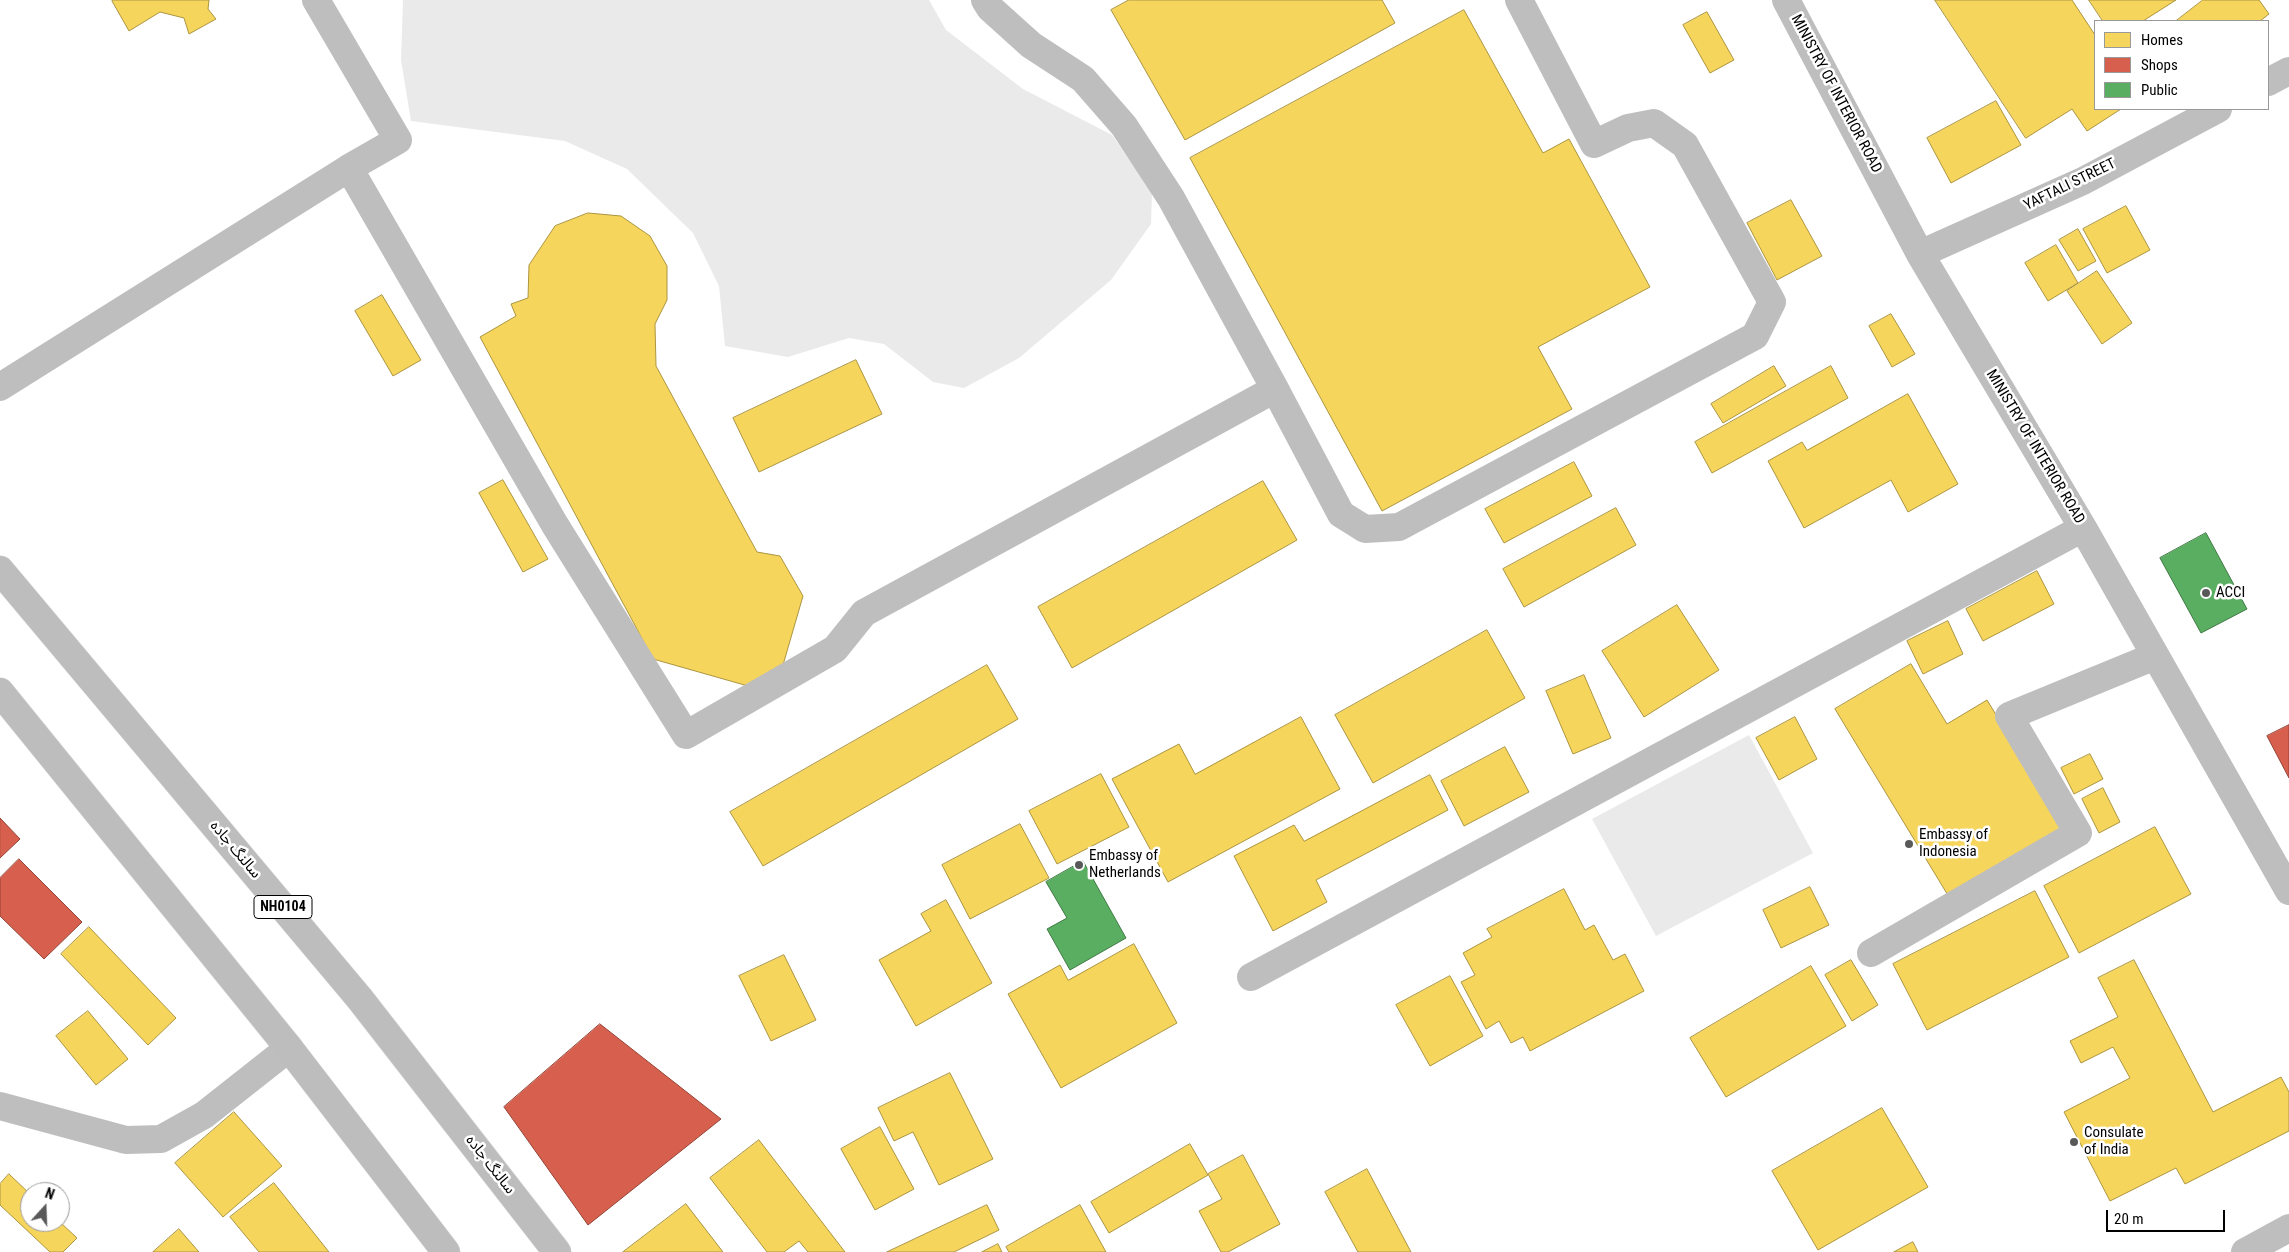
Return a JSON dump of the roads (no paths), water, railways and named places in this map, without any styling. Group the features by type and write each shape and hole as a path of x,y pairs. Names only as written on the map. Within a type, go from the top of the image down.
{"highway":[{"name":"سالنگ جاده","path":"0,570 360,999 558,1252"},
{"path":"0,692 289,1048 446,1252"}],"street":[{"path":"0,387 349,168 398,140 316,0"},
{"path":"986,0 990,8 1031,45 1083,79 1124,126 1171,198 1341,514 1365,529 1399,527 1754,336 1772,302 1685,145 1654,123 1628,128 1594,144 1519,0"},
{"name":"MINISTRY OF INTERIOR ROAD","path":"1786,0 1920,254 2083,528 2289,891"},
{"path":"2269,81 2289,71"},
{"name":"YAFTALI STREET","path":"1920,254 2083,181 2216,110"},
{"path":"349,168 554,525 686,735 835,649 864,613 1275,389"},
{"path":"1251,977 2083,528"},
{"path":"1871,953 2078,833 2009,716 2155,656"},
{"path":"0,1106 126,1140 161,1139 204,1115 289,1048"},
{"path":"2245,1252 2289,1228"}],"place":[{"name":"ACCI","path":"2206,593"},
{"name":"Embassy of Indonesia","path":"1909,844"},
{"name":"Embassy of Netherlands","path":"1079,865"},
{"name":"Consulate of India","path":"2074,1142"}]}
